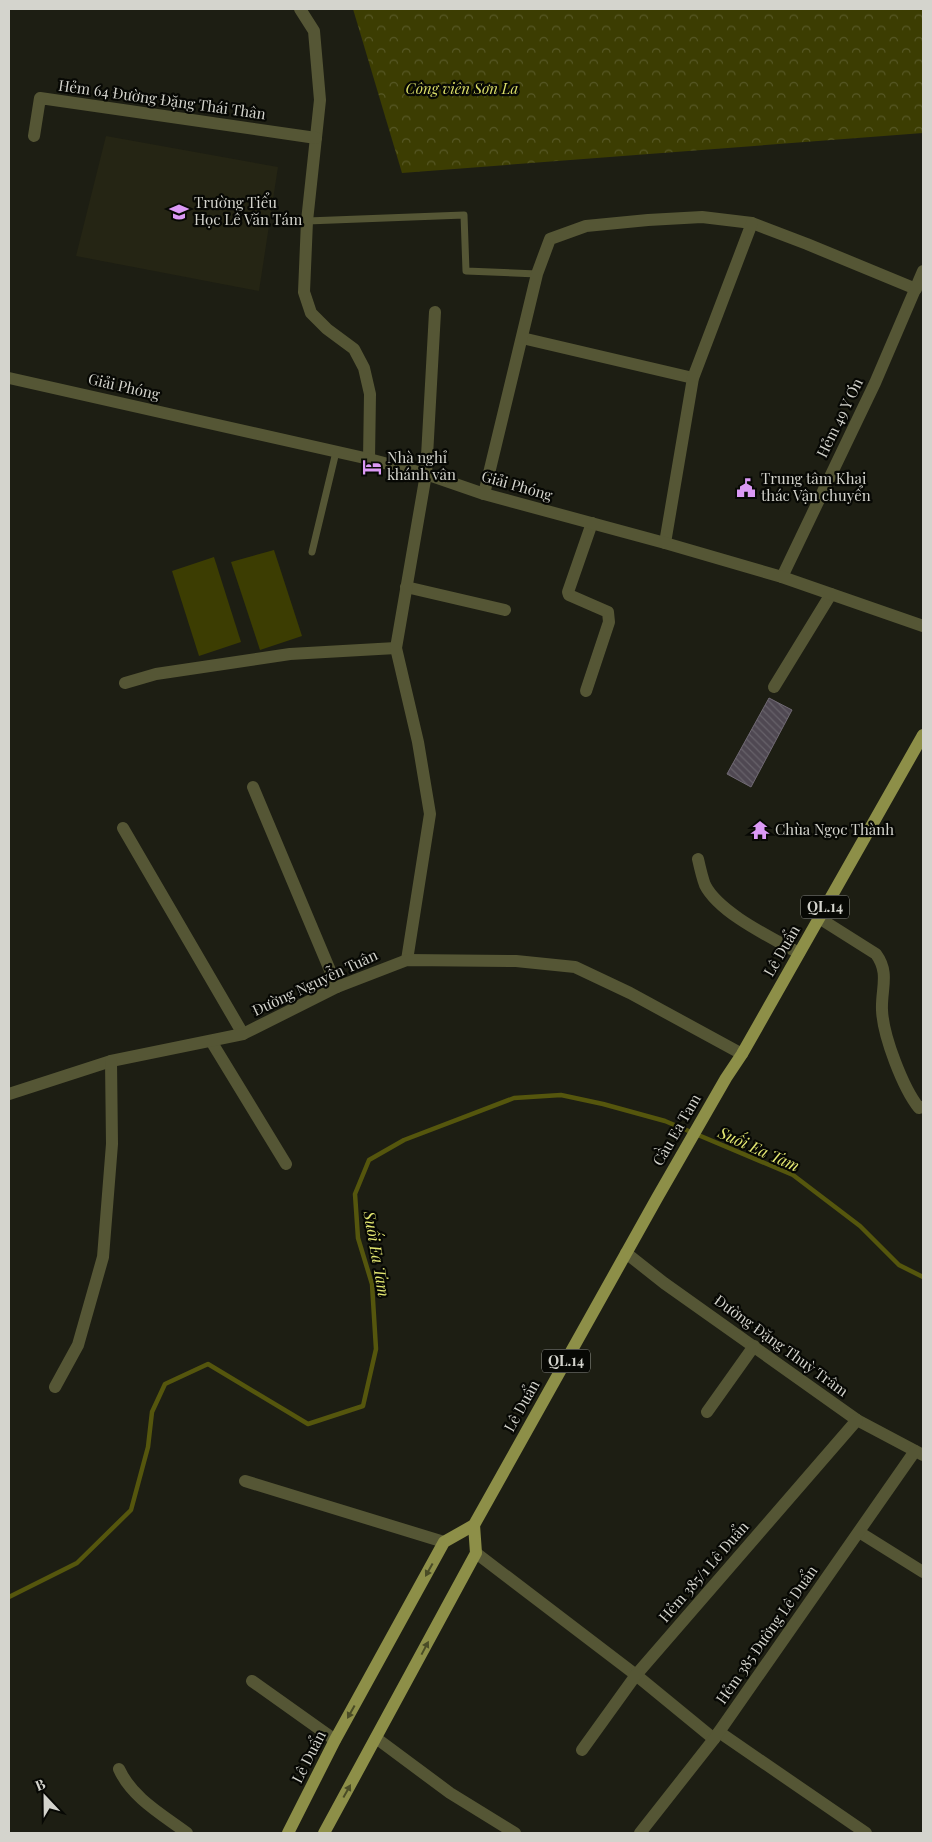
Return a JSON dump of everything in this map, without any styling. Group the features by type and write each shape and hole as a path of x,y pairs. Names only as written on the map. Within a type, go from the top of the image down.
{"main road":[{"name":"Lê Duẩn","path":"726,1078 742,1054 923,735"},
{"name":"Cầu Ea Tam","path":"657,1198 726,1078"},
{"name":"Lê Duẩn","path":"288,1833 335,1740 444,1542 474,1524 657,1198"},
{"path":"324,1833 476,1553 474,1524"}],"street":[{"path":"300,9 314,31 320,100 307,221 304,292 311,313 354,349 364,368 370,394 369,459"},
{"name":"Hẻm 64 Đường Đặng Thái Thân","path":"34,136 40,98 316,138"},
{"path":"484,494 537,274 550,239 586,226 648,220 702,217 752,223 916,289"},
{"path":"665,543 693,378 752,223"},
{"name":"Hẻm 49 Y Ơn","path":"782,577 875,383 923,272"},
{"path":"407,960 430,814 418,742 396,648 426,474 435,312"},
{"path":"522,338 693,378"},
{"name":"Giải Phóng","path":"9,378 369,459 426,474 484,494 782,577 923,626"},
{"path":"586,691 610,616 608,612 569,595 568,592 592,523"},
{"path":"406,587 505,610"},
{"path":"774,687 831,594"},
{"path":"125,683 156,674 290,654 396,648"},
{"path":"253,787 337,987"},
{"path":"123,828 243,1034"},
{"path":"698,859 706,886 715,899 727,910 799,953"},
{"path":"819,918 876,954 881,961 884,970 882,1010 884,1024 902,1079 916,1104 919,1108 923,1107"},
{"name":"Đường Nguyễn Tuân","path":"9,1094 111,1061 243,1034 337,987 407,960 516,961 575,967 630,993 742,1054"},
{"path":"212,1040 286,1164"},
{"path":"55,1387 78,1345 103,1257 112,1144 111,1061"},
{"name":"Đường Đặng Thuỳ Trâm","path":"626,1253 664,1283 857,1420 919,1453"},
{"path":"707,1412 754,1346"},
{"name":"Hẻm 385/1 Lê Duẩn","path":"582,1750 636,1675 857,1420"},
{"name":"Hẻm 385 Đường Lê Duẩn","path":"640,1833 717,1735 859,1532 919,1453"},
{"path":"245,1480 444,1542"},
{"path":"859,1532 923,1572"},
{"path":"476,1553 717,1735 866,1833"},
{"path":"252,1681 335,1740"},
{"path":"376,1738 450,1793 516,1833"},
{"path":"119,1769 125,1782 133,1791 187,1833"}],"lane":[{"path":"307,221 464,215 466,271 537,274"},
{"path":"312,552 336,452"}],"shaded area":[{"name":"Trường Tiểu Học Lê Văn Tám","path":"106,136 278,167 259,291 76,256"}],"green space":[{"name":"Công viên Sơn La","path":"353,9 923,9 923,133 402,173"},
{"path":"274,550 302,636 260,650 231,562"},
{"path":"214,557 241,642 199,656 172,571"}],"building":[{"path":"769,698 792,710 751,787 727,774"}],"waterway":[{"name":"Suối Ea Tam","path":"9,1597 77,1563 131,1510 148,1447 152,1412 165,1384 208,1364 308,1424 363,1406 376,1349 372,1284 358,1238 355,1194 369,1160 404,1140 514,1098 561,1095 665,1121 793,1175 860,1226 899,1265 923,1277"}],"place":[{"name":"Trường Tiểu Học Lê Văn Tám","path":"179,212"},
{"name":"Nhà nghỉ khánh vân","path":"372,467"},
{"name":"Trung tâm Khai thác Vận chuyển","path":"746,488"},
{"name":"Chùa Ngọc Thành","path":"760,830"}]}
